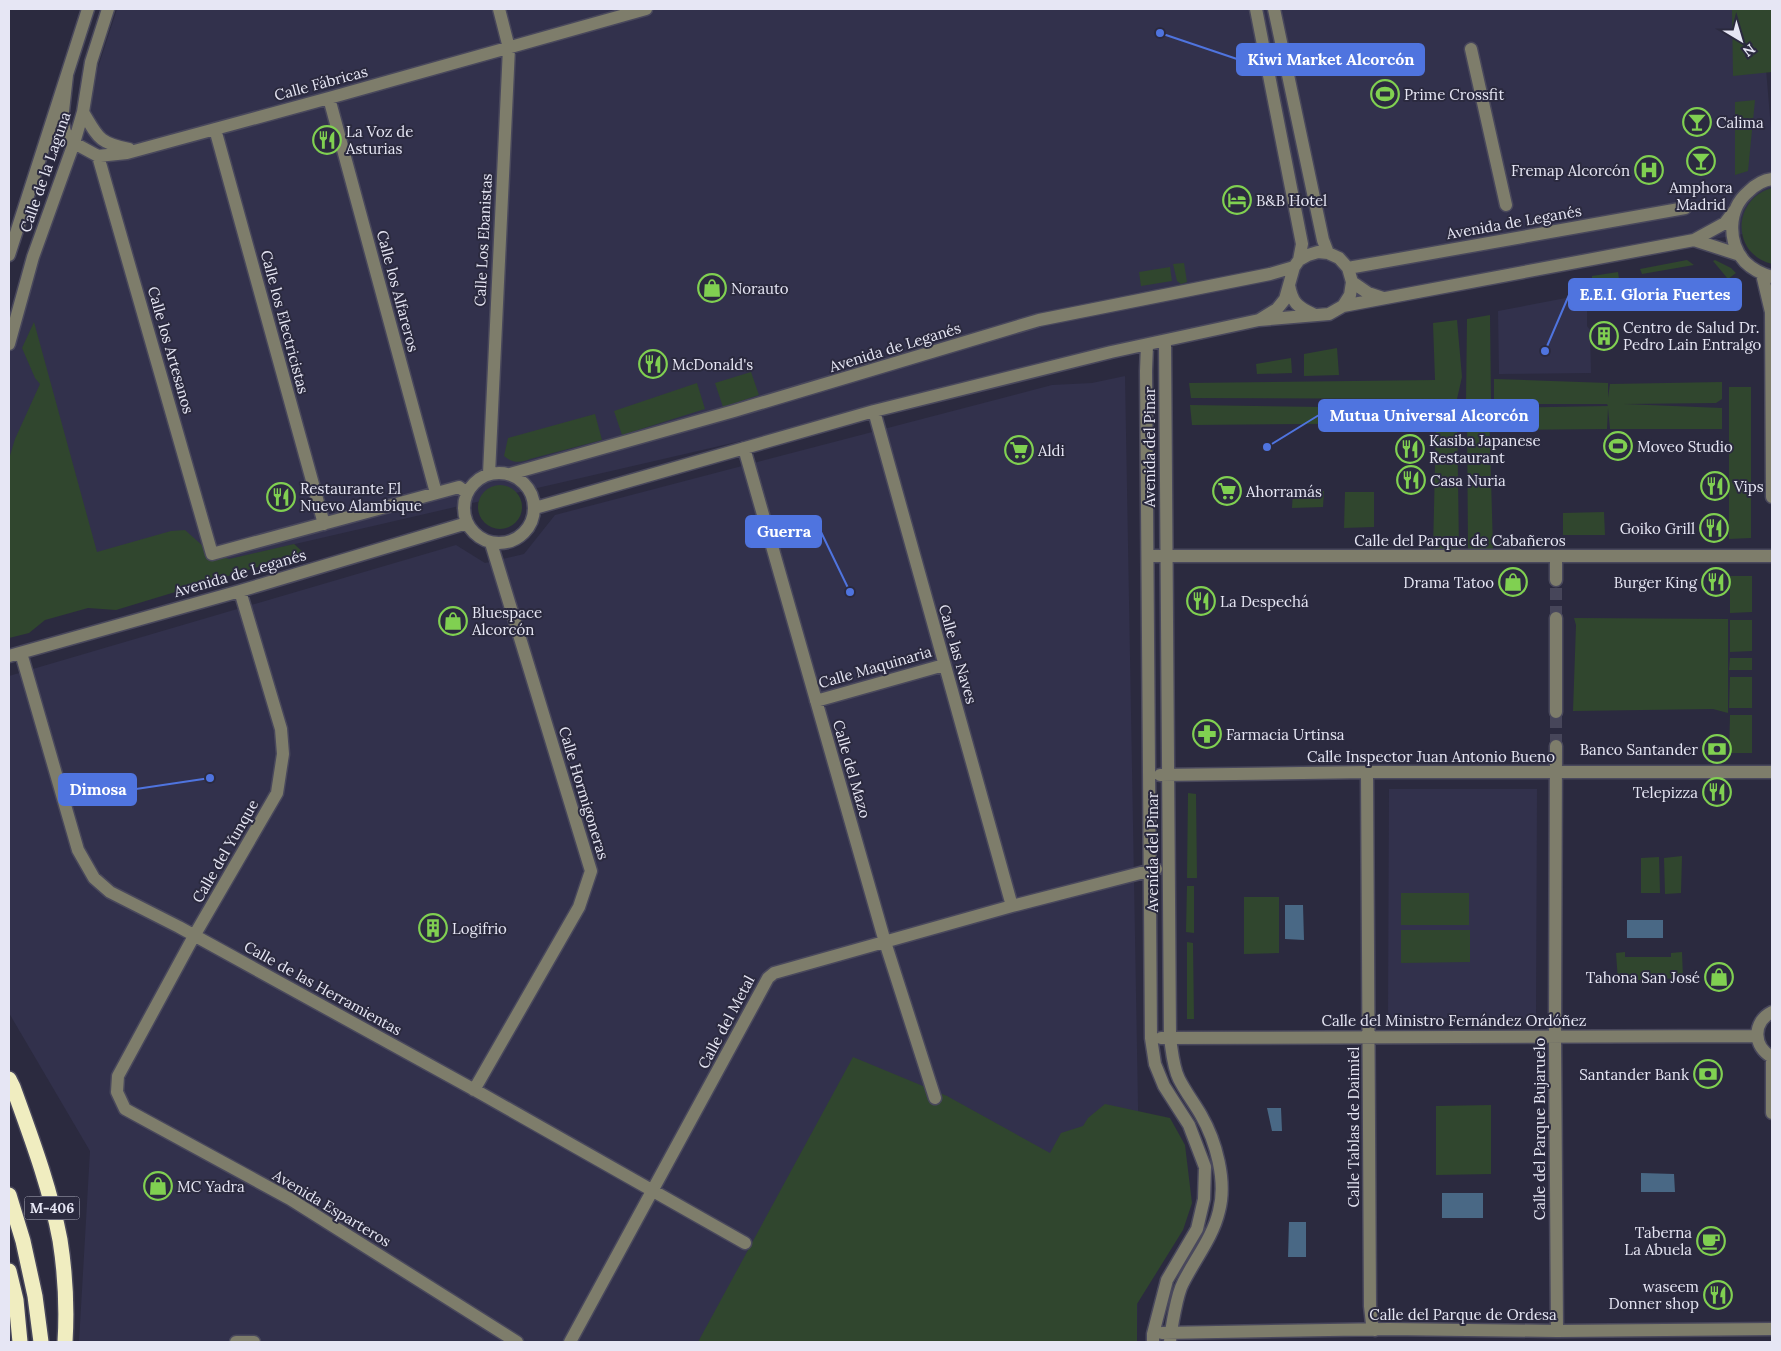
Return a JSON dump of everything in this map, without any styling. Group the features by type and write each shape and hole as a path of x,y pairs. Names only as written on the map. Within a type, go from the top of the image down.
{"highway":[{"name":"M-406","path":"9,1079 14,1087 40,1160 60,1240 67,1315 65,1342"},
{"name":"M-406","path":"9,1195 23,1241 35,1296 42,1342"},
{"path":"9,1271 16,1300 20,1342"}],"street":[{"name":"Calle de la Laguna","path":"9,255 88,9"},
{"name":"Calle de la Laguna","path":"9,344 33,256 74,143 83,112 91,62 108,9"},
{"name":"Calle Los Ebanistas","path":"489,474 509,48 499,9"},
{"name":"Calle Fábricas","path":"98,156 127,153 646,9"},
{"path":"1256,9 1302,244 1285,299 1277,309 1259,320"},
{"path":"1274,9 1322,240 1328,253"},
{"path":"1472,48 1506,205"},
{"path":"67,75 62,120 65,132 74,143 98,156"},
{"name":"Calle los Alfareros","path":"329,98 436,493"},
{"path":"83,112 95,134 104,142 136,150"},
{"name":"Calle los Electricistas","path":"215,129 324,524"},
{"name":"Calle los Artesanos","path":"98,156 212,554"},
{"path":"1771,178 1755,186 1738,202 1732,224 1733,240 1740,255 1746,263 1767,275 1771,312 1772,497"},
{"name":"Avenida de Leganés","path":"1348,268 1685,208"},
{"path":"535,508 874,411 1111,352 1259,320 1329,314 1343,306 1694,240 1724,223 1735,210"},
{"path":"1694,240 1740,255"},
{"path":"1297,263 1308,255 1318,252 1328,253 1340,258 1348,268 1352,282 1350,295 1343,306"},
{"name":"Avenida de Leganés","path":"510,474 766,402 1039,320 1270,274 1297,263"},
{"path":"1352,282 1368,293 1384,298"},
{"path":"1289,283 1292,297 1300,308 1314,315"},
{"name":"Avenida del Pinar","path":"1165,341 1170,1038 1178,1077 1202,1117 1213,1141 1219,1161 1221,1184 1220,1210 1211,1234 1182,1285 1170,1338"},
{"name":"Avenida del Pinar","path":"1147,345 1151,1038 1155,1064 1164,1086 1189,1125 1205,1167 1204,1199 1197,1229 1167,1280 1153,1338"},
{"name":"Calle las Naves","path":"874,411 1012,906"},
{"name":"Calle del Mazo","path":"744,448 885,942 935,1098"},
{"path":"497,472 510,474 526,484 531,492 535,508 532,522 525,533 515,540 503,544 482,540 472,532 467,523 464,505 467,493 478,480 489,474 497,472"},
{"name":"Avenida de Leganés","path":"212,554 436,493 459,488 467,493"},
{"name":"Avenida de Leganés","path":"9,656 15,652 240,591 467,523"},
{"name":"Calle Hormigoneras","path":"474,1090 579,906 591,871 491,543"},
{"name":"Calle del Parque de Cabañeros","path":"1148,556 1772,556"},
{"path":"1556,556 1556,580"},
{"name":"Calle del Yunque","path":"125,1109 117,1092 118,1076 194,936 278,793 283,754 281,729 240,591"},
{"path":"1556,618 1556,712"},
{"name":"Calle de las Herramientas","path":"15,652 78,850 94,878 110,892 474,1090 745,1243"},
{"name":"Calle Maquinaria","path":"816,701 944,665"},
{"name":"Calle del Parque Bujaruelo","path":"1556,746 1557,1331"},
{"name":"Calle Inspector Juan Antonio Bueno","path":"1150,776 1367,772 1772,772"},
{"name":"Calle Tablas de Daimiel","path":"1367,772 1370,1306 1372,1324 1375,1330"},
{"name":"Calle del Metal","path":"570,1342 768,978 774,972 1150,869 1168,867"},
{"path":"1772,1009 1760,1022 1756,1036 1761,1049 1772,1057 1772,1113"},
{"name":"Calle del Ministro Fernández Ordóñez","path":"1151,1038 1756,1036"},
{"name":"Avenida Esparteros","path":"125,1109 290,1199 518,1342"},
{"name":"Calle del Parque de Ordesa","path":"1153,1338 1375,1330 1772,1329"},
{"path":"236,1342 254,1342"}],"shaded area":[{"path":"117,9 1761,9 1772,141 1772,229 1326,306 9,610 9,356 19,310"},
{"path":"1587,294 1587,326 1590,330 1591,373 1499,374 1498,311"},
{"path":"1125,376 1139,1161 1137,1342 79,1342 90,1151 9,1013 9,676 456,545 485,563 524,554 555,515 1052,385 1092,383"},
{"path":"1389,789 1537,789 1536,1018 1388,1018"}],"green space":[{"path":"1732,9 1772,9 1772,72 1733,76"},
{"path":"1755,100 1748,171 1735,175 1735,102"},
{"path":"1772,188 1772,264 1759,258 1749,249 1743,238 1742,226 1744,214 1749,203 1759,194"},
{"path":"1687,260 1694,265 1642,274 1640,269"},
{"path":"1715,260 1731,268 1736,273 1728,279 1713,261"},
{"path":"1184,263 1187,282 1181,284 1177,281 1173,264"},
{"path":"1170,267 1172,281 1141,286 1139,272"},
{"path":"1618,272 1619,279 1592,284 1592,276"},
{"path":"1490,315 1491,400 1466,400 1467,319"},
{"path":"1457,320 1462,377 1457,399 1191,398 1189,383 1435,380 1433,323"},
{"path":"34,322 97,552 171,531 185,530 212,554 229,559 294,544 304,553 116,610 88,608 45,620 29,633 9,638 9,459 15,439 40,384 35,378 22,348"},
{"path":"1337,348 1339,375 1304,376 1304,354"},
{"path":"1291,358 1292,373 1257,374 1256,364"},
{"path":"751,372 759,395 723,407 715,383"},
{"path":"1494,379 1608,383 1608,398 1610,384 1722,382 1722,399 1716,403 1624,404 1722,408 1722,429 1610,429 1608,408 1607,429 1495,430 1495,408 1608,406 1607,404 1494,404"},
{"path":"697,383 705,409 622,435 614,411"},
{"path":"1729,387 1751,387 1751,538 1729,539"},
{"path":"1190,405 1457,409 1459,551 1433,551 1436,423 1192,425"},
{"path":"1467,409 1489,409 1493,549 1468,550"},
{"path":"595,414 602,440 517,462 504,456 508,438"},
{"path":"500,485 512,489 518,495 522,507 518,519 512,525 500,529 488,525 482,519 478,507 482,495 488,489"},
{"path":"1293,490 1324,491 1323,507 1292,508"},
{"path":"1345,492 1374,492 1374,527 1344,528"},
{"path":"1604,512 1605,535 1563,535 1563,513"},
{"path":"1730,576 1752,576 1752,612 1730,613"},
{"path":"1574,618 1728,619 1728,713 1713,709 1573,711 1576,625"},
{"path":"1730,620 1752,620 1752,651 1730,652"},
{"path":"1730,658 1752,658 1752,670 1729,670"},
{"path":"1730,677 1752,677 1752,708 1729,708"},
{"path":"1730,715 1752,715 1752,753 1729,753"},
{"path":"1188,793 1196,794 1197,878 1187,878"},
{"path":"1682,856 1681,893 1665,894 1664,858"},
{"path":"1659,857 1660,893 1641,893 1641,858"},
{"path":"1187,886 1194,886 1194,933 1186,932"},
{"path":"1401,893 1469,893 1469,925 1401,925"},
{"path":"1244,897 1279,897 1279,953 1244,954"},
{"path":"1401,930 1470,930 1470,962 1401,963"},
{"path":"1187,942 1193,943 1194,1019 1187,1019"},
{"path":"1625,952 1625,957 1671,957 1671,953 1682,952 1683,978 1618,981 1616,953"},
{"path":"853,1057 947,1096 1050,1153 1061,1133 1083,1126 1088,1118 1105,1104 1170,1118 1185,1145 1192,1203 1183,1230 1137,1304 1137,1342 698,1342"},
{"path":"1491,1105 1491,1174 1436,1175 1436,1106"}],"water":[{"path":"1285,905 1303,905 1304,940 1285,939"},
{"path":"1627,920 1663,920 1663,938 1627,938"},
{"path":"1267,1108 1281,1108 1282,1131 1272,1131"},
{"path":"1641,1173 1674,1174 1675,1192 1641,1192"},
{"path":"1442,1193 1483,1193 1483,1218 1442,1218"},
{"path":"1289,1222 1306,1222 1306,1257 1288,1257"}],"tunnel":[{"path":"1556,580 1556,618"},
{"path":"1556,712 1556,746"}],"place":[{"name":"Kiwi Market Alcorcón","path":"1160,33"},
{"name":"Prime Crossfit","path":"1385,94"},
{"name":"Calima","path":"1697,122"},
{"name":"La Voz de Asturias","path":"327,140"},
{"name":"Amphora Madrid","path":"1701,161"},
{"name":"Fremap Alcorcón","path":"1649,170"},
{"name":"B&B Hotel","path":"1237,200"},
{"name":"Norauto","path":"712,288"},
{"name":"Centro de Salud Dr. Pedro Lain Entralgo","path":"1604,336"},
{"name":"E.E.I. Gloria Fuertes","path":"1545,351"},
{"name":"McDonald's","path":"653,364"},
{"name":"Moveo Studio","path":"1618,446"},
{"name":"Mutua Universal Alcorcón","path":"1267,447"},
{"name":"Kasiba Japanese Restaurant","path":"1410,449"},
{"name":"Aldi","path":"1019,450"},
{"name":"Casa Nuria","path":"1411,480"},
{"name":"Vips","path":"1715,486"},
{"name":"Ahorramás","path":"1227,491"},
{"name":"Restaurante El Nuevo Alambique","path":"281,497"},
{"name":"Goiko Grill","path":"1714,528"},
{"name":"Drama Tatoo","path":"1513,582"},
{"name":"Burger King","path":"1716,582"},
{"name":"Guerra","path":"850,592"},
{"name":"La Despechá","path":"1201,601"},
{"name":"Bluespace Alcorcón","path":"453,621"},
{"name":"Farmacia Urtinsa","path":"1207,734"},
{"name":"Banco Santander","path":"1717,749"},
{"name":"Dimosa","path":"210,778"},
{"name":"Telepizza","path":"1717,792"},
{"name":"Logifrio","path":"433,928"},
{"name":"Tahona San José","path":"1719,977"},
{"name":"Santander Bank","path":"1708,1074"},
{"name":"MC Yadra","path":"158,1186"},
{"name":"Taberna La Abuela","path":"1711,1241"},
{"name":"waseem Donner shop","path":"1718,1295"}]}
